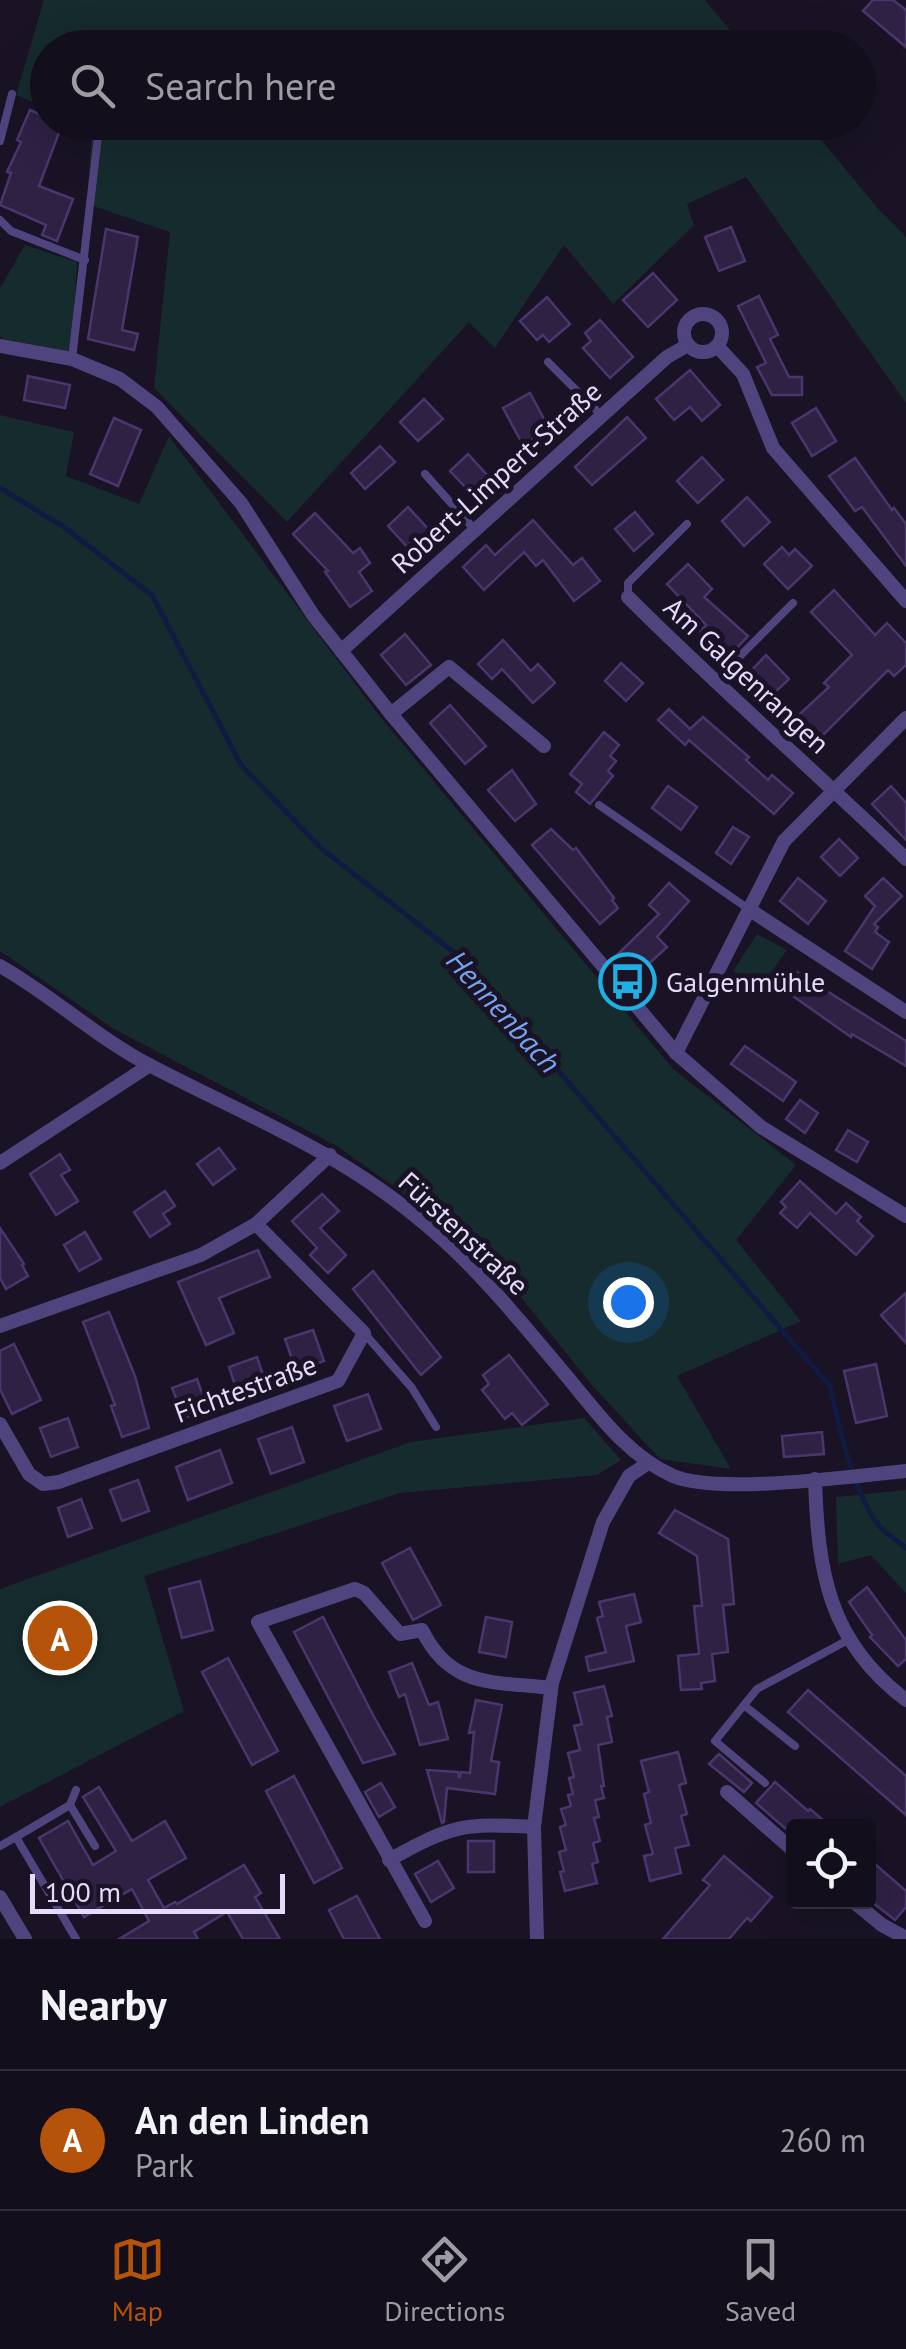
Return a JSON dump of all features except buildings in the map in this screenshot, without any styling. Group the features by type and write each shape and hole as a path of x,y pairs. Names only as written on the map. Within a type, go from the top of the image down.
{"street":[{"path":"708,314 722,328 718,346 699,352 688,345 686,326 694,316 708,314"},
{"name":"Robert-Limpert-Straße","path":"341,651 667,357 688,345"},
{"path":"0,346 72,358 120,379 157,408 242,503 313,614 391,714 676,1053 761,1127 906,1216"},
{"path":"718,346 742,374 773,448 906,601"},
{"name":"Am Galgenrangen","path":"628,597 713,683 834,788 906,858"},
{"path":"391,714 449,667 544,746"},
{"path":"676,1053 784,842 906,718"},
{"path":"750,910 906,1012"},
{"name":"Fürstenstraße","path":"0,966 150,1065 290,1133 382,1189 429,1226 502,1300 624,1443 648,1463"},
{"path":"0,1164 150,1065"},
{"path":"0,1326 201,1254 256,1224 330,1156"},
{"path":"256,1224 364,1334"},
{"name":"Fichtestraße","path":"0,1424 29,1474 42,1484 59,1482 338,1381 364,1334"},
{"path":"537,1939 534,1827 552,1688 603,1522 629,1476 648,1463 677,1478 738,1484 906,1471"},
{"path":"815,1479 820,1562 828,1593 848,1640 878,1679 906,1700"},
{"path":"425,1921 258,1622 355,1589 364,1593 400,1634 422,1630 444,1664 467,1678 552,1688"},
{"path":"726,1792 786,1844"},
{"path":"389,1860 440,1831 475,1823 534,1827"},
{"path":"0,1897 25,1939"},
{"path":"863,1909 906,1938"}],"lane":[{"path":"0,141 12,94"},
{"path":"72,358 98,140"},
{"path":"0,220 10,231 85,260"},
{"path":"548,362 602,416"},
{"path":"425,474 475,530"},
{"path":"628,597 628,583 687,524"},
{"path":"713,683 793,603"},
{"path":"598,806 750,910"},
{"path":"364,1334 412,1388 436,1427"},
{"path":"765,1783 715,1741 757,1689 848,1640"},
{"path":"744,1706 795,1746"},
{"path":"0,1846 70,1805 76,1790"},
{"path":"70,1805 95,1846"},
{"path":"16,1837 76,1939"}],"green space":[{"path":"44,0 705,0 730,30 35,30"},
{"path":"30,48 30,101 16,95"},
{"path":"91,140 821,140 906,237 906,403 746,177 687,204 694,225 613,304 564,245 495,348 469,322 287,522 154,388 170,232 87,204"},
{"path":"25,245 77,262 72,352 0,336 0,288"},
{"path":"0,415 74,432 66,476 139,504 169,436 377,713 673,1069 796,1165 736,1240 801,1321 677,1376 731,1469 660,1459 592,1385 511,1285 431,1213 337,1146 114,1029 0,951"},
{"path":"757,934 787,950 759,989 733,971"},
{"path":"584,1418 621,1460 597,1475 400,1493 144,1576 184,1711 0,1807 0,1589 411,1442"},
{"path":"906,1490 906,1593 871,1555 838,1564 836,1497"}],"waterway":[{"name":"Hennenbach","path":"0,488 64,527 152,595 241,765 322,849 460,957 830,1386 863,1499 881,1528 906,1548"}],"place":[{"name":"Galgenmühle","path":"627,981"},
{"name":"An den Linden","path":"60,1638"}]}
